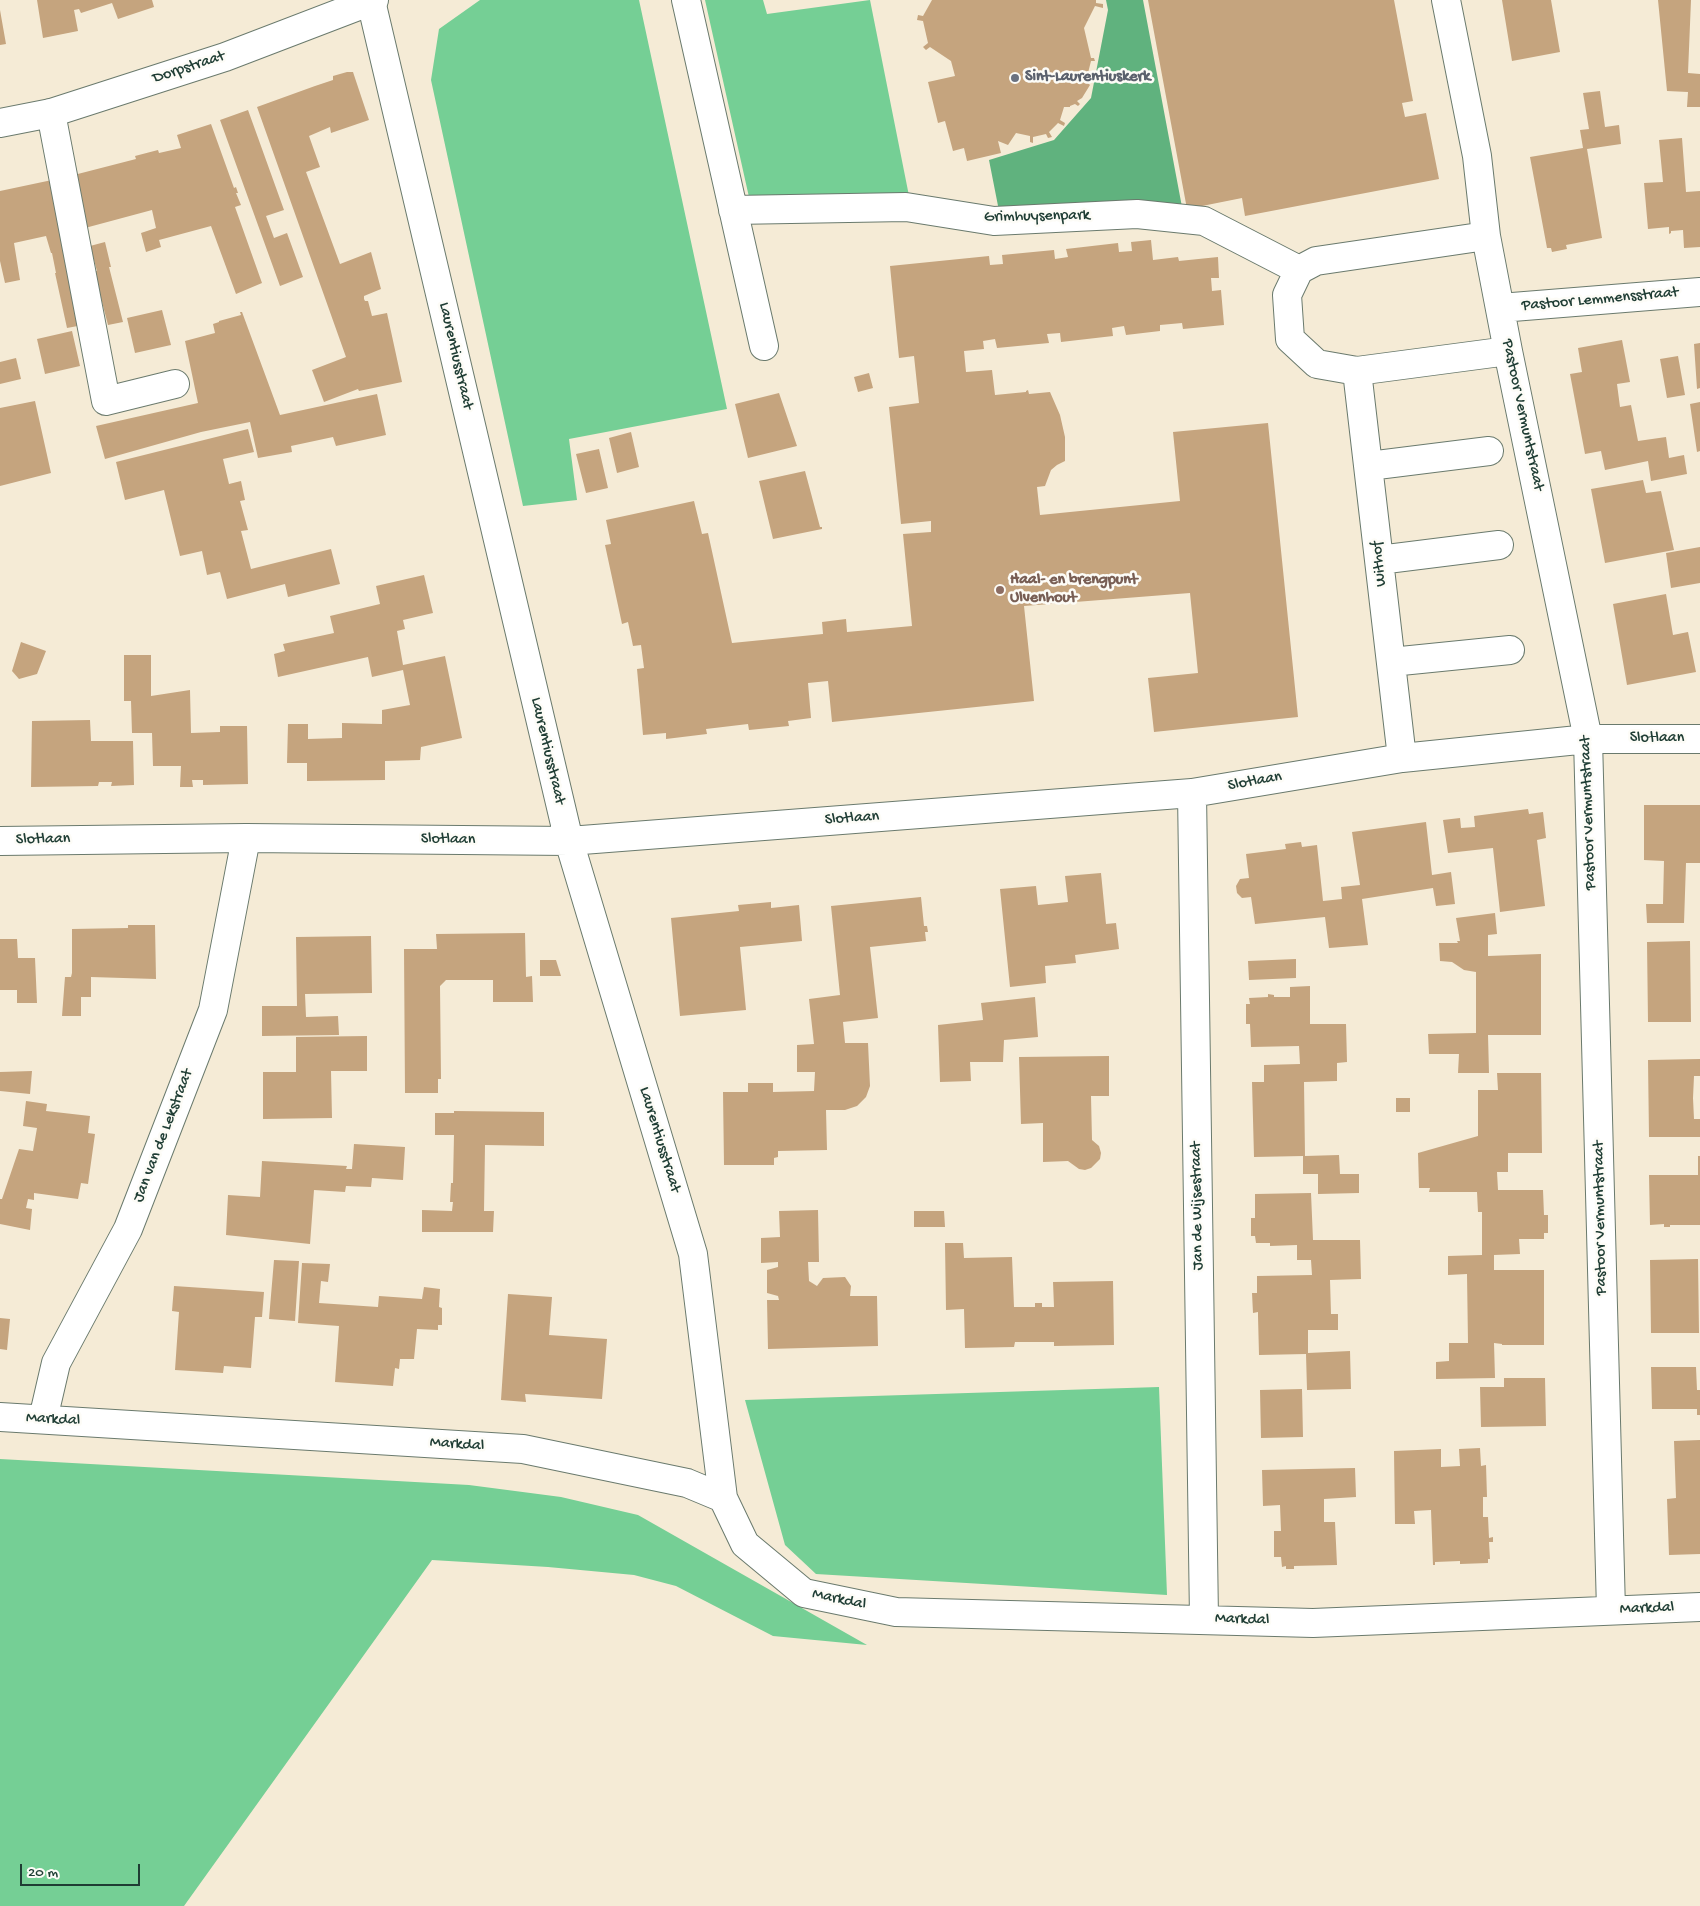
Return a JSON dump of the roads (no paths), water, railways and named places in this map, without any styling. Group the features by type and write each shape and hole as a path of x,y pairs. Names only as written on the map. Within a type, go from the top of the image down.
{"street":[{"path":"686,0 764,346"},
{"name":"Pastoor Vermuntstraat","path":"1446,0 1477,156 1486,236 1588,740 1611,1610"},
{"name":"Dorpstraat","path":"0,123 51,113 225,57 372,1"},
{"name":"Laurentiusstraat","path":"372,1 569,841 693,1254 723,1498"},
{"path":"51,113 106,401 175,384"},
{"name":"Grimhuysenpark","path":"733,210 906,207 994,221 1137,214 1204,221 1299,270"},
{"path":"1486,236 1316,261 1299,270 1287,295 1290,339 1317,364 1357,371 1508,350"},
{"name":"Pastoor Lemmensstraat","path":"1500,308 1700,292"},
{"name":"Withof","path":"1357,371 1402,758"},
{"path":"1369,466 1489,452"},
{"path":"1379,560 1499,545"},
{"path":"1391,662 1510,650"},
{"name":"Slotlaan","path":"0,841 246,838 569,841 1192,793 1402,758 1588,740 1700,739"},
{"name":"Jan de Wijsestraat","path":"1192,793 1204,1619"},
{"name":"Jan van de Lekstraat","path":"43,1419 56,1362 128,1230 213,1010 246,838"},
{"name":"Markdal","path":"0,1417 523,1449 687,1482 723,1498 745,1544 804,1593 896,1612 1313,1623 1700,1607"}],"place":[{"name":"Sint-Laurentiuskerk","path":"1015,78"},
{"name":"Haal- en brengpunt Ulvenhout","path":"1000,590"}]}
